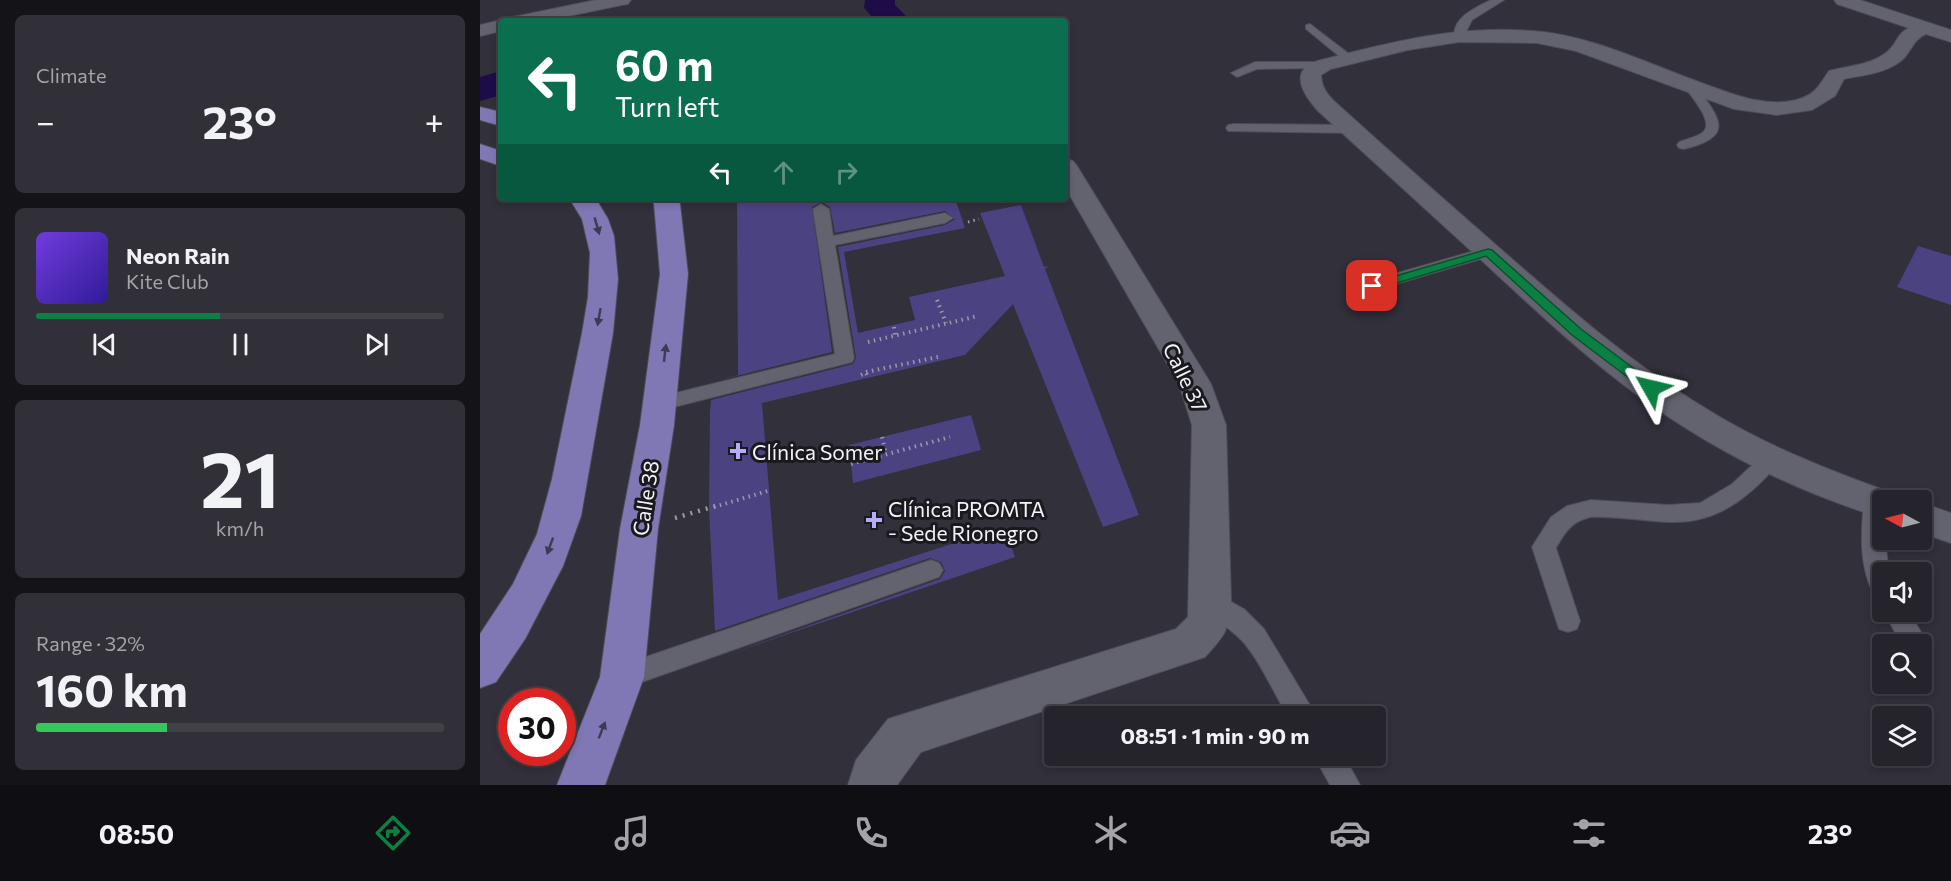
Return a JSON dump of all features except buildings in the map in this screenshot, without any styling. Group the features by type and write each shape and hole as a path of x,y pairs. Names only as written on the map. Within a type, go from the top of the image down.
{"main road":[{"path":"480,113 498,118"},
{"path":"480,151 498,158"},
{"path":"480,668 514,619 550,550 568,490 603,296 604,259 599,231 591,208 585,201"},
{"name":"Calle 38","path":"581,785 622,677 639,529 658,404 674,274 665,201"}],"street":[{"path":"533,18 622,0"},
{"path":"1843,0 1951,36"},
{"path":"480,31 498,26"},
{"path":"1872,500 1829,485 1728,437 1670,402 1577,332 1316,95 1311,86 1311,73 1324,65 1408,44 1459,36 1537,37 1581,46 1691,87 1758,107 1777,109 1804,105 1828,92 1836,75 1889,62 1904,47 1908,35 1924,28"},
{"name":"Calle 37","path":"872,785 873,777 905,735 1190,644 1208,624 1210,600 1209,425 1194,384 1068,171"},
{"path":"1932,521 1951,528"}],"lane":[{"path":"1459,36 1459,29 1464,22 1479,10 1500,0"},
{"path":"1310,27 1349,58"},
{"path":"1237,73 1255,66 1324,65"},
{"path":"1684,146 1708,135 1713,128 1713,119 1691,87"},
{"path":"1233,128 1352,129"},
{"path":"658,404 845,358 821,209"},
{"path":"826,242 945,218"},
{"path":"1372,286 1488,252"},
{"path":"1568,621 1545,547 1562,520 1583,509 1654,513 1701,512 1744,488 1771,459"},
{"path":"622,677 931,570"},
{"path":"1210,600 1235,617 1255,637 1296,706"},
{"path":"1334,766 1346,785"}],"path":[{"path":"937,300 946,323"},
{"path":"860,344 978,316"},
{"path":"894,327 895,336"},
{"path":"866,373 938,357"},
{"path":"882,437 886,454"},
{"path":"851,465 950,437"},
{"path":"697,512 771,489"}],"waterway":[{"path":"880,0 879,8 891,18"},
{"path":"480,90 498,83"}],"place":[{"name":"Clínica Somer","path":"738,451"},
{"name":"Clínica PROMTA - Sede Rionegro","path":"874,520"}],"route":[{"path":"1372,286 1488,252 1577,332 1651,388"}]}
